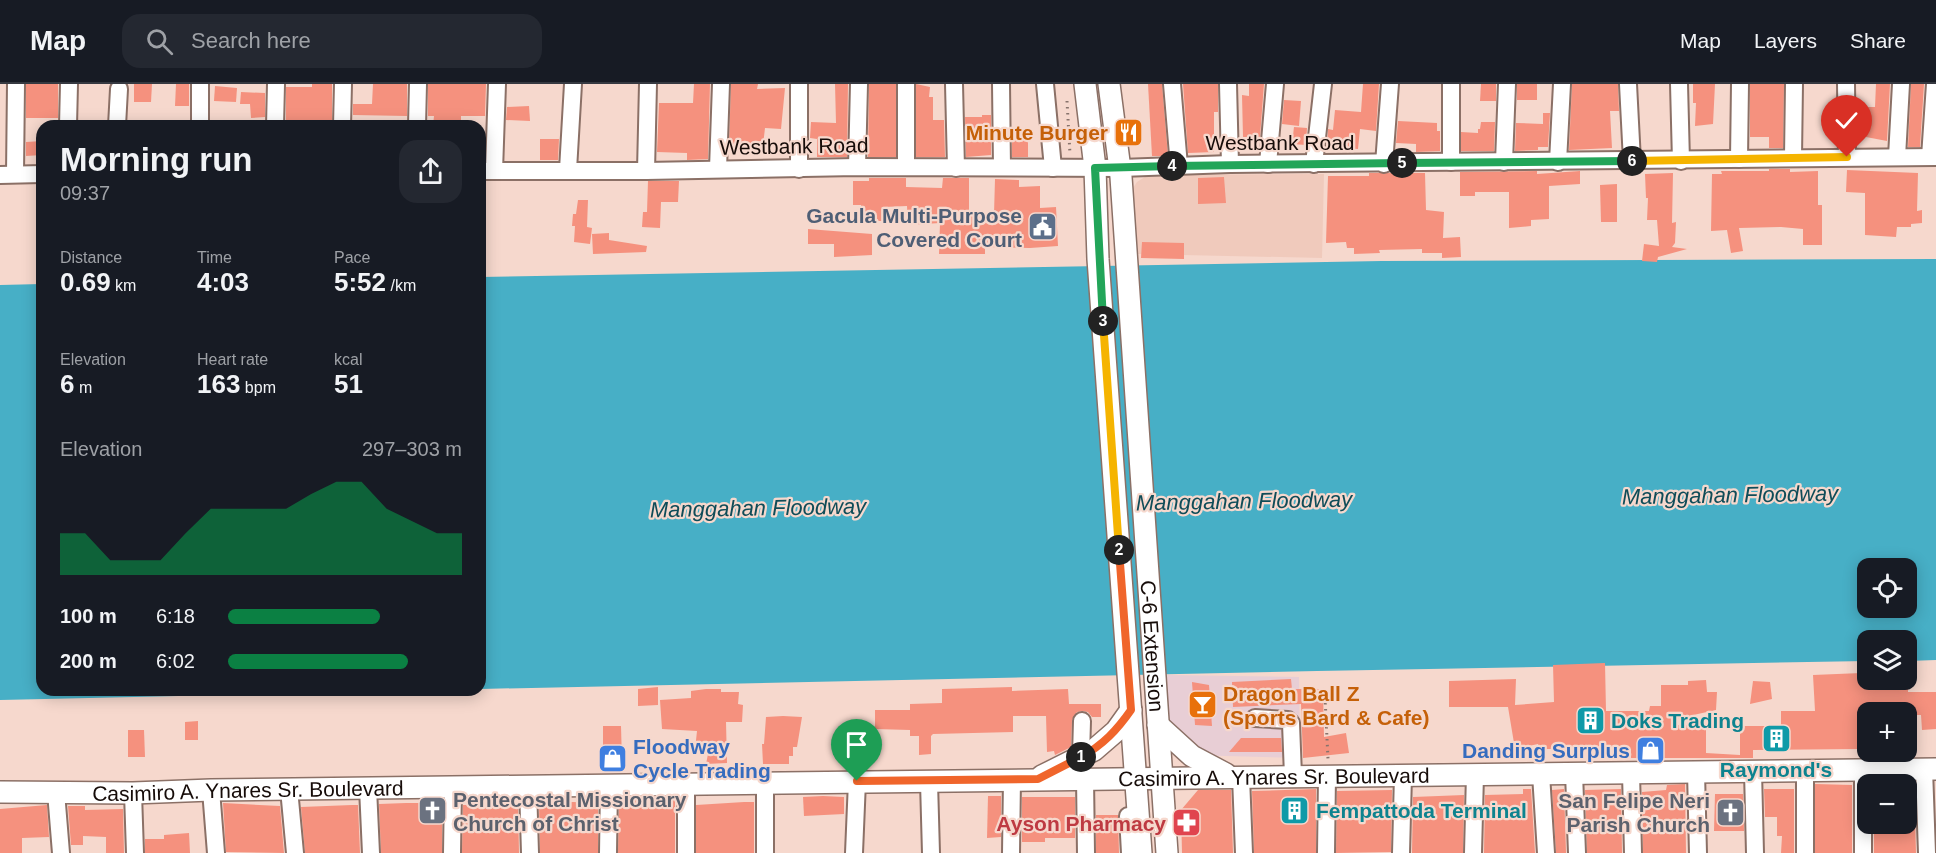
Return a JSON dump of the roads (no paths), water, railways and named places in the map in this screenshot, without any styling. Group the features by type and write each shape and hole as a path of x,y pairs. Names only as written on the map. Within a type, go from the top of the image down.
{"main road":[{"name":"C-6 Extension","path":"1109,84 1120,168 1127,258 1167,853"},
{"name":"C-6 Extension","path":"1076,89 1095,168 1098,259 1136,777 1133,802 1141,853"},
{"path":"1038,779 1094,750 1116,731 1131,704"},
{"path":"1158,722 1192,756 1211,768 1237,777"},
{"name":"Casimiro A. Ynares Sr. Boulevard","path":"0,792 134,793 686,783 1930,769"},
{"path":"1164,811 1192,777"},
{"path":"1095,778 1133,802"}],"street":[{"path":"16,84 7,174 36,174"},
{"path":"68,120 69,84"},
{"path":"200,84 200,120"},
{"path":"275,120 276,84"},
{"path":"342,120 343,84"},
{"path":"417,120 418,84"},
{"path":"487,171 497,84"},
{"path":"568,170 573,84"},
{"path":"646,171 648,84"},
{"path":"718,169 721,84"},
{"path":"799,84 800,169"},
{"path":"857,167 859,84"},
{"path":"906,84 906,167"},
{"path":"954,84 956,168"},
{"path":"1001,84 1002,167"},
{"path":"1046,84 1053,168"},
{"path":"1172,84 1179,166"},
{"path":"1228,84 1230,164"},
{"path":"1268,164 1275,84"},
{"path":"1314,164 1323,84"},
{"path":"1384,164 1390,84"},
{"path":"1450,162 1451,84"},
{"path":"1504,162 1507,84"},
{"path":"1558,162 1562,84"},
{"path":"1628,84 1632,161"},
{"path":"1680,84 1681,160"},
{"path":"1739,159 1740,84"},
{"path":"1793,158 1794,84"},
{"path":"1846,84 1847,157"},
{"path":"1897,157 1901,84"},
{"path":"1933,157 1935,84"},
{"path":"117,120 119,89"},
{"name":"Westbank Road","path":"487,171 857,167 1071,169 1230,164 1933,157"},
{"path":"1255,718 1288,720 1291,723 1293,776"},
{"path":"1082,721 1082,756"},
{"path":"1928,853 1930,769"},
{"path":"1863,770 1863,853"},
{"path":"1754,771 1755,853"},
{"path":"1805,771 1805,853"},
{"path":"1631,772 1633,853"},
{"path":"1696,772 1698,853"},
{"path":"1574,773 1577,853"},
{"path":"1473,853 1475,774"},
{"path":"1541,774 1546,853"},
{"path":"1401,853 1402,775"},
{"path":"1326,853 1328,776"},
{"path":"1237,777 1244,853"},
{"path":"1086,853 1095,778"},
{"path":"1011,853 1012,779"},
{"path":"854,853 857,781"},
{"path":"765,782 765,853"},
{"path":"929,782 931,853"},
{"path":"686,783 686,853"},
{"path":"608,853 609,785"},
{"path":"528,786 530,853"},
{"path":"452,853 453,787"},
{"path":"368,788 371,853"},
{"path":"290,789 295,853"},
{"path":"211,790 216,853"},
{"path":"56,792 61,853"},
{"path":"134,793 135,853"},
{"path":"1130,853 1133,802"}],"water":[{"name":"Manggahan Floodway","path":"1936,259 1936,660 1917,661 1917,630 1857,630 1857,661 486,689 486,277 1382,261"},
{"path":"36,284 36,696 179,696 0,700 0,285"}],"place":[{"name":"Minute Burger","path":"1129,132"},
{"name":"Gacula Multi-Purpose Covered Court","path":"1043,227"},
{"name":"Dragon Ball Z (Sports Bard & Cafe)","path":"1202,705"},
{"name":"Doks Trading","path":"1590,720"},
{"name":"Raymond's","path":"1776,738"},
{"name":"Danding Surplus","path":"1651,750"},
{"name":"Floodway Cycle Trading","path":"612,758"},
{"name":"Fempattoda Terminal","path":"1295,810"},
{"name":"Pentecostal Missionary Church of Christ","path":"432,811"},
{"name":"San Felipe Neri Parish Church","path":"1731,812"},
{"name":"Ayson Pharmacy","path":"1187,823"}]}
